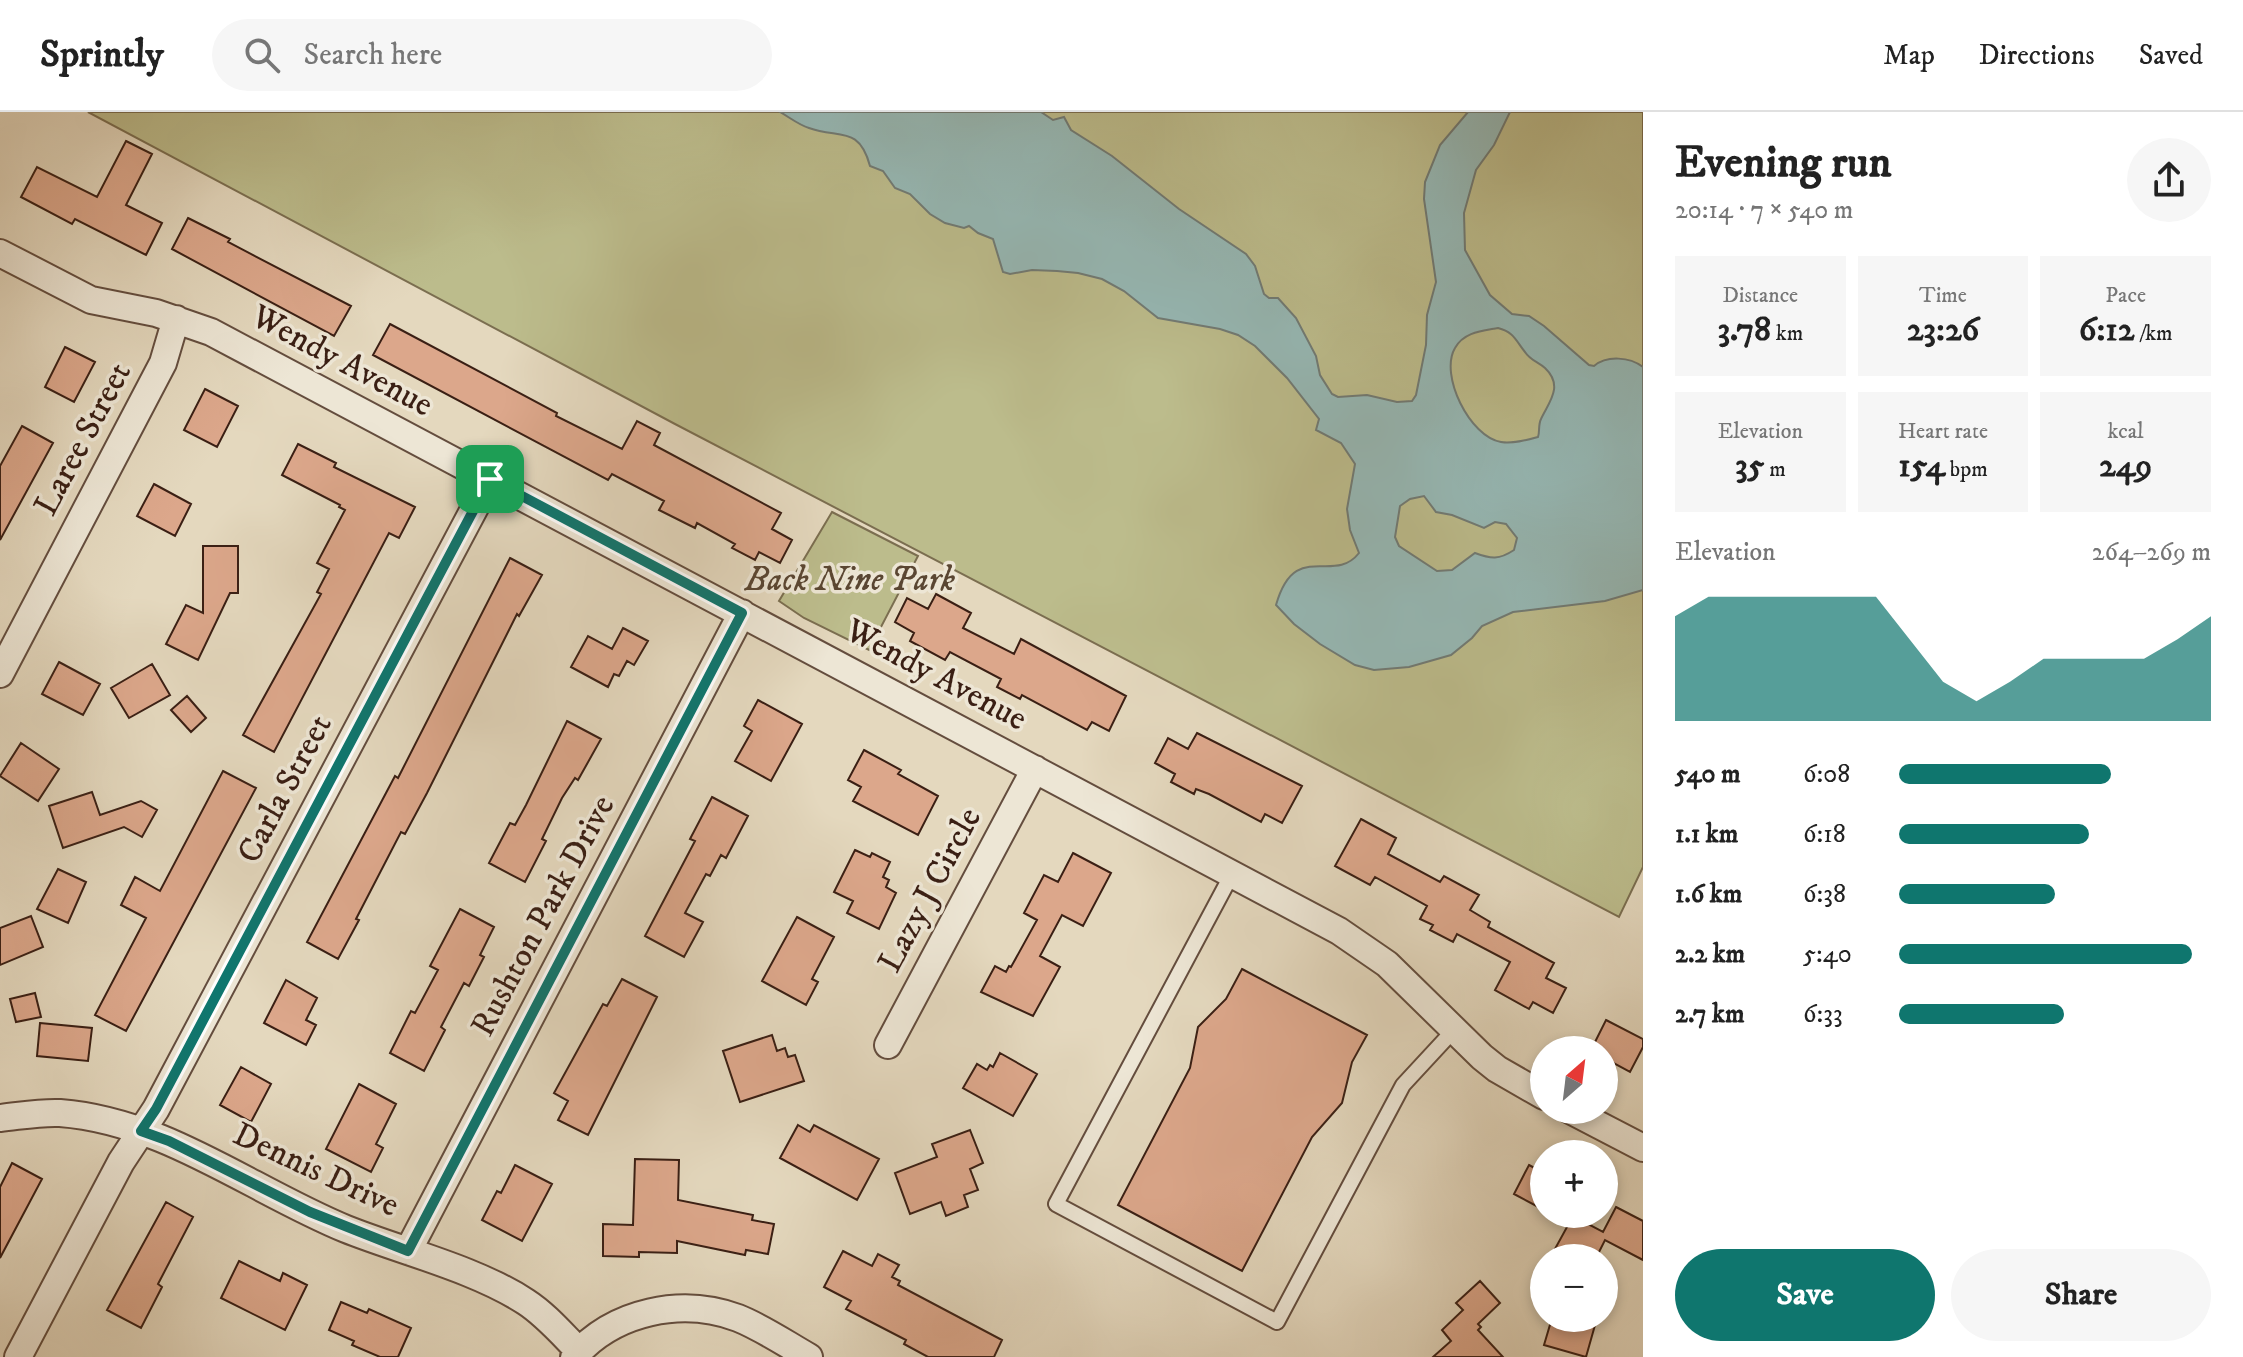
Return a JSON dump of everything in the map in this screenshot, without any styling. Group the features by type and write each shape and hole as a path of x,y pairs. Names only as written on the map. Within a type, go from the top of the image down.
{"street":[{"name":"Wendy Avenue","path":"0,253 91,300 176,319 211,332 1232,874 1370,950 1497,1069 1530,1088"},
{"name":"Laree Street","path":"0,674 163,363 176,319"},
{"name":"Carla Street","path":"18,1357 121,1162 164,1095 490,479"},
{"name":"Rushton Park Drive","path":"408,1251 742,613"},
{"name":"Lazy J Circle","path":"888,1045 1035,769"},
{"name":"Dennis Drive","path":"0,1118 59,1113 95,1118 169,1141 346,1229 514,1294 537,1310 577,1354"},
{"path":"1597,1124 1643,1148"},
{"path":"577,1354 625,1320 658,1310 691,1309 738,1318 809,1357"}],"lane":[{"path":"1232,874 1056,1204 1277,1322 1403,1085 1453,1031"}],"green space":[{"path":"88,112 1643,112 1643,867 1619,917 675,424"},
{"name":"Back Nine Park","path":"832,512 918,556 869,650 804,618 779,601"}],"water":[{"path":"780,112 1041,112 1053,120 1064,117 1071,130 1112,156 1179,209 1246,254 1255,266 1264,294 1269,298 1278,298 1296,318 1316,356 1320,375 1332,394 1338,397 1367,395 1397,402 1412,401 1416,395 1426,345 1427,315 1436,282 1424,199 1425,182 1440,145 1468,112 1510,112 1494,145 1476,170 1464,213 1465,250 1490,295 1512,314 1529,316 1544,326 1589,365 1618,359 1643,367 1643,590 1605,601 1513,612 1482,626 1451,655 1409,667 1374,670 1355,665 1320,644 1276,605 1293,573 1315,566 1338,566 1359,553 1350,530 1347,509 1355,464 1341,443 1316,430 1319,419 1287,378 1255,346 1238,335 1220,329 1158,318 1124,291 1102,279 1057,271 1003,272 993,239 969,226 964,228 945,223 930,214 910,194 895,188 883,171 870,166 860,144 854,139 809,128","holes":["1498,328 1511,334 1554,381 1553,394 1540,421 1538,437 1510,442 1489,438 1469,417 1454,388 1451,360 1455,348 1474,333","1424,496 1436,512 1484,528 1495,522 1506,524 1517,538 1514,550 1495,558 1475,553 1452,570 1437,571 1399,546 1395,537 1400,506 1410,499"]}],"building":[{"path":"126,141 152,154 126,205 162,223 146,255 75,219 72,224 21,197 37,167 97,197"},
{"path":"188,218 351,306 334,336 172,249"},
{"path":"390,324 622,449 637,421 660,433 654,445 781,513 772,529 792,540 780,563 759,552 755,560 732,548 735,544 697,523 695,528 659,510 664,501 612,474 608,480 373,355"},
{"path":"65,347 95,362 74,402 45,387"},
{"path":"205,389 238,406 217,447 184,430"},
{"path":"22,426 53,443 0,540 0,466"},
{"path":"298,444 336,463 334,467 415,507 399,538 389,533 274,752 243,735 321,594 317,592 329,569 317,563 345,510 282,475"},
{"path":"154,484 191,504 175,536 137,516"},
{"path":"203,546 238,546 238,593 230,593 198,660 166,644 186,605 203,613"},
{"path":"510,558 542,575 519,616 517,614 405,834 401,832 338,959 307,942 395,776 398,778"},
{"path":"936,594 971,613 963,628 1014,654 1021,639 1126,696 1109,731 1092,722 1087,730 1022,695 1020,699 997,687 1001,679 950,652 945,660 910,641 914,633 895,622 907,598 928,609"},
{"path":"623,628 648,641 634,665 627,661 619,676 614,674 608,687 571,667 588,636 612,649"},
{"path":"59,662 100,684 83,715 42,694"},
{"path":"152,664 170,695 129,718 111,688"},
{"path":"187,696 206,718 191,732 171,710"},
{"path":"758,700 802,724 771,781 735,761 752,731 744,726"},
{"path":"567,721 601,739 578,780 575,778 562,798 542,839 546,841 525,882 489,863 510,823 515,825 526,805"},
{"path":"1197,733 1302,786 1282,823 1265,814 1261,822 1209,794 1196,789 1194,794 1171,782 1175,774 1155,763 1168,738 1188,749"},
{"path":"21,743 59,769 38,801 0,776"},
{"path":"864,750 901,770 898,774 938,796 918,835 853,801 861,787 848,780"},
{"path":"223,771 256,788 126,1031 95,1015 146,918 121,905 135,877 160,891"},
{"path":"92,792 100,815 141,801 157,810 142,837 124,827 63,848 49,806"},
{"path":"712,797 748,816 726,858 721,855 710,876 706,874 685,913 703,922 684,957 645,936 695,841 690,839"},
{"path":"1361,819 1396,838 1388,854 1440,882 1444,876 1479,895 1470,910 1490,922 1488,927 1554,963 1546,978 1566,988 1553,1013 1533,1002 1529,1009 1495,990 1510,962 1457,934 1453,942 1430,930 1433,925 1420,919 1427,906 1375,877 1370,885 1335,866"},
{"path":"855,850 870,857 872,853 890,862 883,877 889,880 886,887 896,893 879,929 847,913 853,901 834,892"},
{"path":"1073,853 1111,873 1083,926 1062,915 1040,956 1060,967 1033,1016 981,992 995,966 1006,972 1011,967 1037,920 1024,913 1044,875 1058,882"},
{"path":"58,869 86,882 68,923 37,909"},
{"path":"460,909 494,927 480,955 484,957 469,986 464,983 441,1027 445,1030 424,1071 390,1053 411,1011 415,1013 438,970 430,966"},
{"path":"31,916 43,947 0,965 0,928"},
{"path":"797,917 834,937 812,979 818,982 806,1005 762,981"},
{"path":"1242,969 1367,1035 1352,1062 1342,1103 1312,1137 1242,1271 1118,1205 1190,1068 1198,1027 1226,999"},
{"path":"622,979 657,997 588,1135 558,1120 568,1101 554,1093 603,1004 607,1006"},
{"path":"286,980 317,998 306,1020 316,1025 306,1045 264,1023"},
{"path":"35,993 41,1017 16,1022 10,999"},
{"path":"1606,1020 1643,1039 1643,1047 1630,1072 1618,1066 1618,1036 1598,1036"},
{"path":"40,1023 92,1028 88,1061 37,1056"},
{"path":"772,1035 777,1051 785,1048 788,1057 795,1055 804,1081 740,1102 723,1051"},
{"path":"1000,1053 1037,1074 1013,1116 963,1088 977,1064 987,1070 990,1065 993,1067"},
{"path":"241,1067 271,1084 251,1122 220,1105"},
{"path":"359,1084 396,1104 376,1144 383,1148 371,1172 326,1149"},
{"path":"798,1125 810,1132 814,1125 879,1159 857,1200 780,1158"},
{"path":"970,1130 983,1163 970,1169 978,1190 964,1195 968,1207 946,1216 941,1202 910,1214 895,1173 937,1157 932,1144"},
{"path":"635,1159 679,1160 678,1200 753,1215 752,1220 774,1224 768,1254 746,1250 745,1255 677,1241 677,1253 639,1252 639,1257 603,1256 603,1224 633,1225"},
{"path":"12,1163 42,1179 0,1258 0,1187"},
{"path":"515,1165 552,1184 522,1241 482,1220 497,1191 501,1193"},
{"path":"1529,1165 1530,1166 1530,1203 1514,1194"},
{"path":"166,1202 193,1217 158,1284 162,1287 141,1328 107,1310"},
{"path":"1618,1208 1643,1221 1643,1260 1618,1244 1605,1240 1603,1244 1558,1244 1566,1228 1596,1228 1603,1232 1605,1228 1618,1228"},
{"path":"843,1251 872,1266 878,1254 899,1265 892,1277 900,1281 898,1285 1002,1340 994,1357 928,1357 904,1344 906,1340 846,1309 851,1301 824,1287"},
{"path":"239,1261 280,1281 283,1273 307,1285 285,1330 221,1298"},
{"path":"1480,1281 1500,1303 1478,1324 1481,1327 1478,1330 1503,1357 1433,1357 1451,1341 1442,1330 1463,1310 1456,1303"},
{"path":"341,1302 367,1313 369,1309 411,1328 398,1357 380,1357 352,1345 354,1341 329,1330"},
{"path":"1548,1332 1593,1332 1586,1357 1544,1345"}],"route":[{"path":"490,479 742,613 408,1251 346,1229 169,1141 141,1131 156,1109 490,479"}]}
